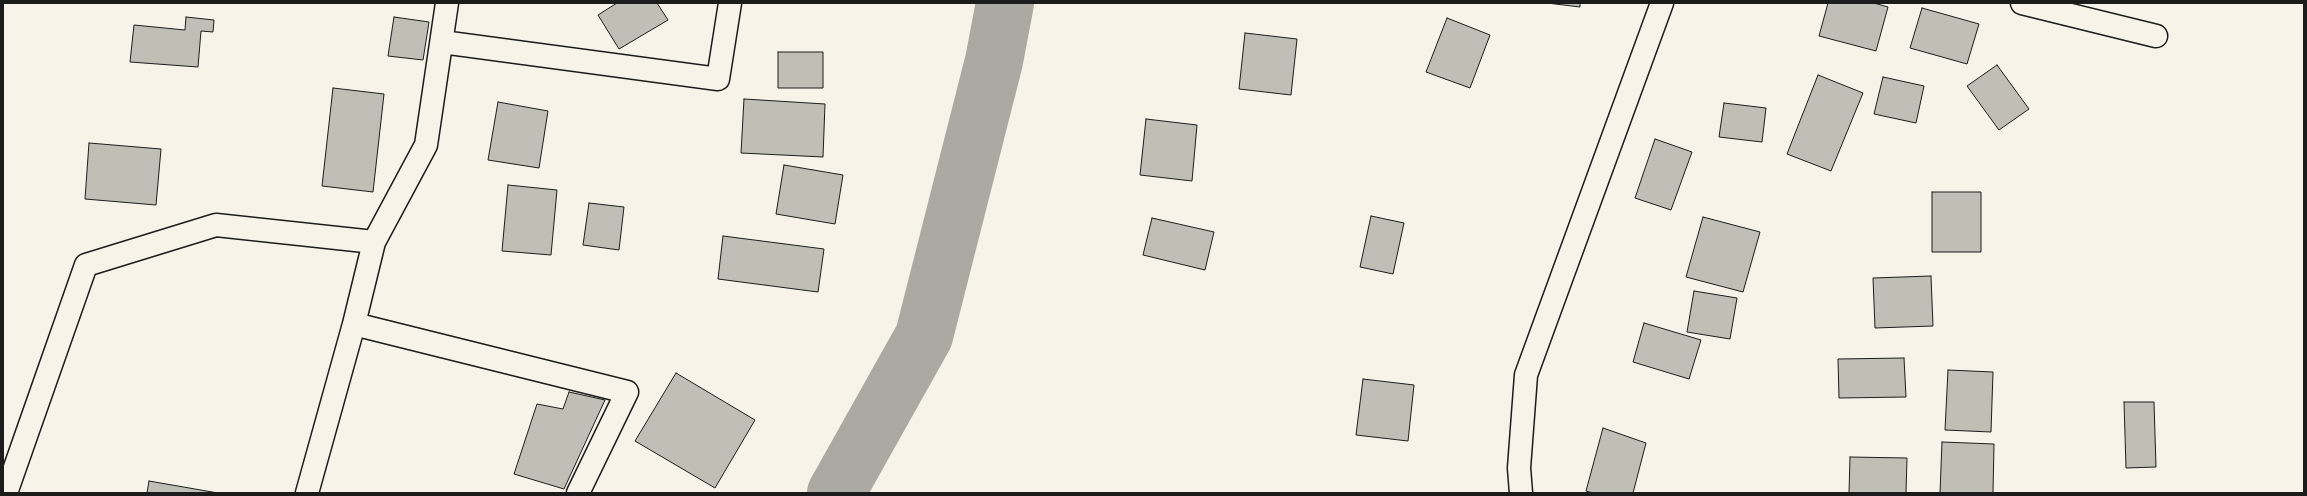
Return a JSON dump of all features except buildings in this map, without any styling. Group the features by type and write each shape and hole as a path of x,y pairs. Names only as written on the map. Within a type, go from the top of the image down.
{"street":[{"path":"307,493 354,324 374,242 426,144 447,3"},
{"path":"442,42 718,79 730,3"},
{"path":"1521,493 1519,468 1526,375 1662,3"},
{"path":"2022,3 2156,36"},
{"path":"6,493 86,265 216,225 374,242"},
{"path":"354,324 627,392 578,493"}],"waterway":[{"path":"836,493 924,336 994,61 1005,3"}]}
